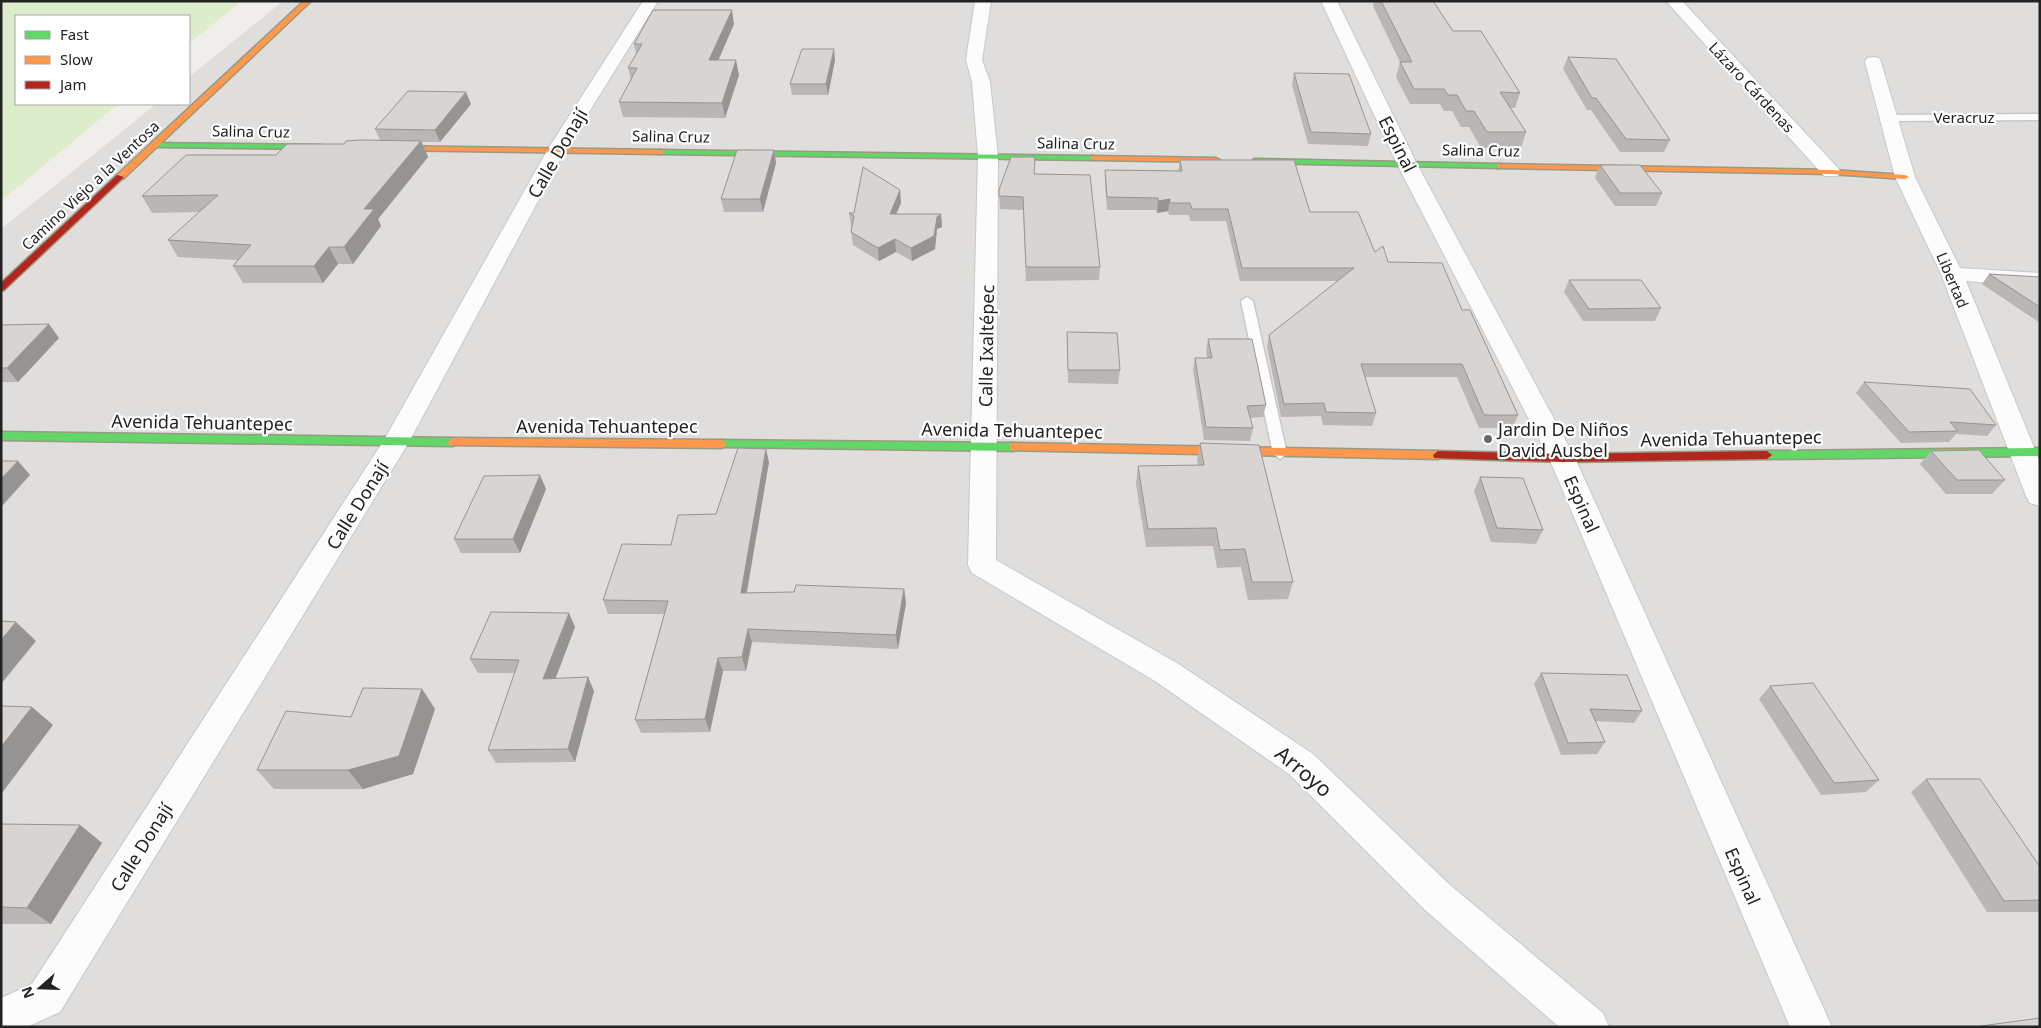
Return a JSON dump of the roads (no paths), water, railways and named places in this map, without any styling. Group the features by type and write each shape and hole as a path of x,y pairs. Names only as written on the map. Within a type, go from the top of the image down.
{"street":[{"name":"Camino Viejo a la Ventosa","path":"1,288 308,1"},
{"name":"Calle Donají","path":"1,1018 46,998 396,442 557,150 651,1"},
{"name":"Calle Ixaltépec","path":"982,565 988,157 981,82 974,60 983,1"},
{"name":"Espinal","path":"1329,1 1407,164 1562,458 1809,1024"},
{"name":"Lázaro Cárdenas","path":"1672,1 1831,172"},
{"name":"Libertad","path":"1873,62 1905,177 1952,274 2031,452 2040,496"},
{"name":"Salina Cruz","path":"156,145 332,147"},
{"name":"Salina Cruz","path":"372,148 1228,161"},
{"name":"Salina Cruz","path":"1247,161 1831,172 1905,177"},
{"path":"1952,274 2040,280"},
{"name":"Avenida Tehuantepec","path":"1,436 396,442 984,446 1280,454 1562,458 2031,452"},
{"name":"Arroyo","path":"982,565 1166,672 1300,764 1437,897 1589,1027"}],"lane":[{"name":"Veracruz","path":"1888,118 2040,117"},
{"path":"1247,301 1280,454"}],"place":[{"name":"Jardin De Niños David Ausbel","path":"1488,439"}]}
